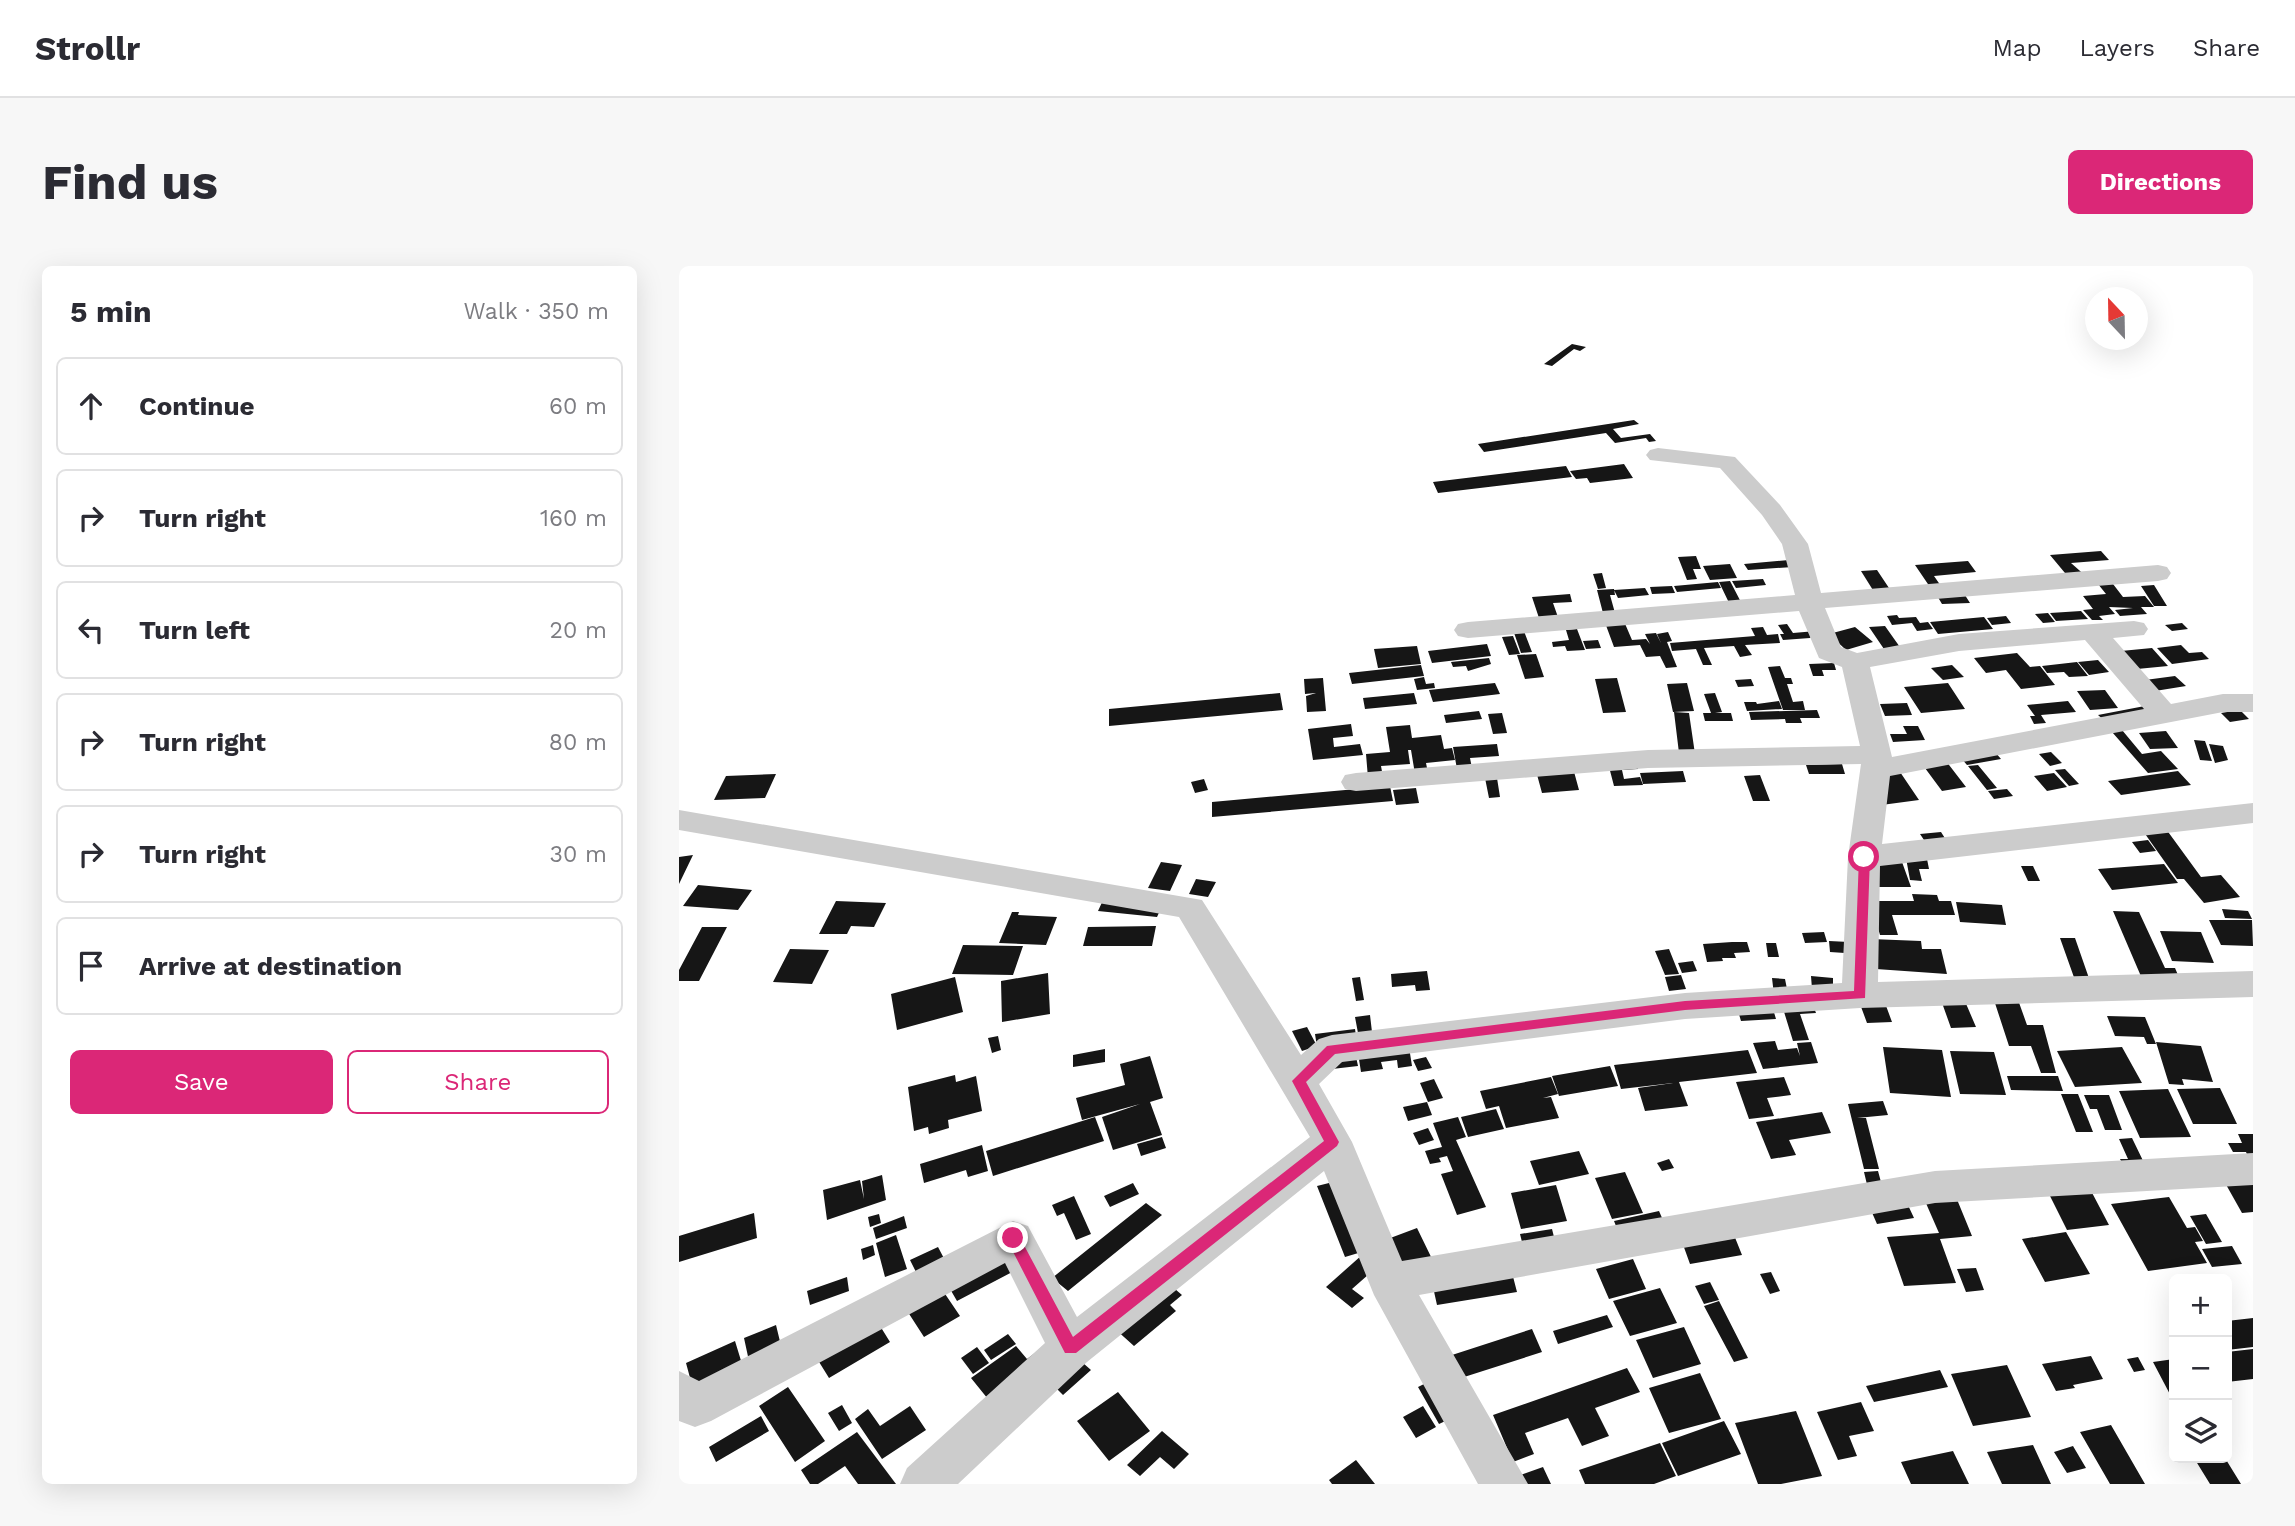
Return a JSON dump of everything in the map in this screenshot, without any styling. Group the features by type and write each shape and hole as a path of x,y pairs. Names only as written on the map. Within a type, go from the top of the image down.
{"street":[{"path":"1658,455 1727,462 1771,510 1795,544 1810,602 1829,652 1855,662 1894,652 2134,629"},
{"path":"1468,630 2158,573"},
{"path":"2092,631 2164,714"},
{"path":"1855,662 1877,762 1864,857 1860,995"},
{"path":"1356,782 1648,759 1877,762 2223,703 2253,703"},
{"path":"1864,857 2253,813"},
{"path":"679,820 1190,908 1299,1081 1332,1142 1389,1282 1504,1484"},
{"path":"1299,1081 1332,1049 1685,1006 1860,995 2253,984"},
{"path":"924,1484 1071,1348 1332,1142"},
{"path":"1389,1282 1935,1187 2253,1170"},
{"path":"679,1392 695,1406 1013,1238 1071,1348"}],"building":[{"path":"1572,344 1586,347 1580,351 1574,349 1552,366 1544,364"},
{"path":"1634,420 1639,424 1613,429 1621,438 1650,434 1656,441 1649,442 1646,438 1615,443 1606,433 1484,452 1478,444"},
{"path":"1624,464 1633,478 1590,483 1587,478 1576,479 1570,471"},
{"path":"1566,466 1572,477 1438,493 1433,482"},
{"path":"2101,551 2109,560 2071,563 2088,578 2070,579 2050,555"},
{"path":"1696,556 1701,569 1693,569 1697,579 1687,580 1678,557"},
{"path":"1789,560 1793,567 1748,570 1744,564"},
{"path":"1968,561 1976,572 1934,576 1943,589 1932,590 1915,565"},
{"path":"1730,564 1737,578 1710,580 1703,566"},
{"path":"1877,570 1893,594 1876,595 1861,571"},
{"path":"1602,573 1606,588 1598,589 1593,574"},
{"path":"1763,579 1766,585 1736,588 1732,581"},
{"path":"1730,581 1743,606 1731,607 1719,582"},
{"path":"1718,582 1721,588 1677,592 1674,586"},
{"path":"2098,584 2113,584 2123,597 2145,596 2154,607 2141,607 2147,614 2120,616 2115,610 2133,608 2109,607 2115,614 2099,616 2103,620 2092,620 2083,610 2093,609 2083,596 2106,594"},
{"path":"2154,585 2167,606 2154,606 2141,586"},
{"path":"1672,586 1675,593 1652,594 1650,587"},
{"path":"1645,588 1649,595 1618,598 1614,590"},
{"path":"1614,589 1615,595 1610,595 1615,613 1603,613 1597,590"},
{"path":"1963,592 1970,603 1942,604 1936,594"},
{"path":"1570,594 1572,602 1553,603 1559,620 1540,621 1532,597"},
{"path":"2081,611 2088,619 2056,621 2050,613"},
{"path":"2048,613 2055,622 2043,623 2035,614"},
{"path":"1897,615 1899,618 1916,617 1920,623 1928,622 1933,629 1917,631 1912,623 1892,625 1887,616"},
{"path":"2006,616 2011,623 1992,625 1987,618"},
{"path":"1984,617 1993,629 1938,634 1930,622"},
{"path":"1623,619 1632,640 1646,639 1650,644 1645,634 1656,633 1661,643 1657,634 1668,632 1672,641 1667,642 1677,667 1666,668 1660,656 1646,657 1640,645 1614,647 1604,620"},
{"path":"2182,623 2188,629 2172,631 2165,625"},
{"path":"1787,624 1793,633 1816,631 1810,638 1783,640 1780,634 1784,634 1778,625"},
{"path":"1522,626 1532,652 1521,653 1512,627"},
{"path":"1885,626 1902,650 1886,652 1869,627"},
{"path":"1763,627 1767,635 1778,634 1780,643 1745,645 1752,655 1740,657 1734,646 1704,648 1712,665 1703,665 1696,649 1672,651 1670,643 1755,636 1751,628"},
{"path":"1855,627 1873,642 1846,650 1829,634"},
{"path":"1577,629 1585,650 1567,651 1565,646 1553,647 1552,642 1569,640 1566,630"},
{"path":"1513,636 1520,654 1509,655 1502,637"},
{"path":"1598,640 1601,648 1586,649 1583,641"},
{"path":"1487,644 1491,656 1432,663 1428,651"},
{"path":"2181,645 2189,653 2202,652 2209,659 2172,664 2157,648"},
{"path":"1417,646 1421,664 1378,668 1374,649"},
{"path":"2152,648 2168,666 2137,669 2121,651"},
{"path":"2017,653 2030,667 2040,666 2055,685 2021,689 2006,670 1986,673 1974,658"},
{"path":"1536,654 1544,677 1525,679 1517,655"},
{"path":"1489,658 1491,664 1468,671 1466,666 1453,667 1451,662"},
{"path":"2098,660 2109,672 2089,675 2078,662"},
{"path":"2077,662 2088,676 2069,677 2064,672 2047,673 2042,666"},
{"path":"1834,663 1836,670 1822,670 1824,676 1813,676 1809,664"},
{"path":"1421,665 1424,676 1352,684 1349,673"},
{"path":"1952,665 1964,677 1943,680 1931,668"},
{"path":"1780,666 1785,678 1791,678 1793,684 1787,684 1793,702 1803,701 1805,710 1783,710 1768,667"},
{"path":"2175,676 2186,686 2155,691 2145,680"},
{"path":"1424,677 1426,684 1434,683 1435,688 1417,690 1414,679"},
{"path":"1323,678 1326,711 1307,712 1306,696 1316,693 1305,694 1304,679"},
{"path":"1617,678 1626,712 1603,713 1595,679"},
{"path":"1751,679 1754,686 1738,687 1735,680"},
{"path":"1495,683 1500,694 1433,702 1429,690"},
{"path":"1687,683 1694,711 1673,712 1667,684"},
{"path":"1948,683 1965,709 1921,713 1904,687"},
{"path":"2105,690 2118,708 2090,710 2077,691"},
{"path":"1280,693 1283,710 1109,726 1109,709"},
{"path":"1414,693 1417,704 1365,709 1363,698"},
{"path":"1715,693 1722,712 1715,713 1731,713 1733,721 1705,721 1703,713 1711,713 1704,694"},
{"path":"1779,701 1782,709 1747,711 1744,702 1757,704"},
{"path":"2068,701 2076,712 2041,715 2046,723 2034,724 2030,716 2035,716 2027,705"},
{"path":"1907,703 1912,715 1885,716 1880,704"},
{"path":"2150,705 2159,713 2107,723 2098,715"},
{"path":"1817,710 1820,718 1800,718 1802,723 1786,723 1785,719 1751,720 1749,712"},
{"path":"2240,710 2249,719 2230,722 2221,713"},
{"path":"1479,711 1482,719 1446,723 1444,715"},
{"path":"1674,712 1689,713 1695,754 1679,753"},
{"path":"1502,713 1507,733 1493,734 1488,714"},
{"path":"1351,724 1353,736 1333,738 1334,747 1360,744 1363,755 1313,760 1308,729"},
{"path":"1410,725 1412,738 1441,735 1444,749 1452,748 1455,760 1426,763 1428,773 1415,774 1411,750 1408,750 1410,764 1381,766 1383,777 1368,778 1366,754 1390,752 1386,727"},
{"path":"1903,726 1918,726 1925,740 1893,742 1890,734 1907,734"},
{"path":"2122,730 2142,754 2161,751 2178,769 2148,773 2112,732"},
{"path":"2166,731 2178,748 2150,749 2139,733"},
{"path":"2194,740 2205,741 2212,761 2200,760"},
{"path":"1497,744 1499,756 1470,758 1472,768 1457,769 1453,747"},
{"path":"2209,744 2223,746 2228,760 2215,763"},
{"path":"1995,752 2001,759 1967,765 1961,758"},
{"path":"2051,752 2062,763 2050,766 2039,754"},
{"path":"1946,761 1966,787 1942,791 1922,764"},
{"path":"1637,762 1638,769 1622,770 1624,779 1640,777 1643,785 1614,786 1608,763"},
{"path":"1842,764 1845,774 1809,774 1806,765"},
{"path":"1978,765 1997,788 1987,790 1968,766"},
{"path":"1573,768 1579,790 1542,793 1536,771"},
{"path":"1898,769 1919,800 1874,806 1882,771"},
{"path":"2065,769 2079,784 2069,786 2055,770"},
{"path":"1683,771 1686,782 1643,784 1640,773"},
{"path":"2178,771 2191,785 2121,795 2108,781"},
{"path":"1484,773 1497,778 1500,797 1489,798"},
{"path":"2054,773 2067,787 2047,791 2034,776"},
{"path":"776,774 765,798 714,800 726,776"},
{"path":"1760,775 1770,801 1753,801 1744,776"},
{"path":"1204,779 1208,790 1195,793 1191,782"},
{"path":"1390,786 1393,801 1212,817 1212,802"},
{"path":"1416,788 1419,803 1396,805 1393,790"},
{"path":"2007,789 2013,796 1994,799 1988,791"},
{"path":"2166,829 2201,877 2221,875 2240,897 2204,903 2184,879 2177,879 2143,831"},
{"path":"1941,832 1948,843 1924,840 1920,834"},
{"path":"2148,840 2156,851 2140,853 2132,842"},
{"path":"693,855 679,884 679,857"},
{"path":"1906,858 1927,859 1929,869 1919,869 1922,881 1910,880"},
{"path":"1161,862 1182,865 1170,891 1148,888"},
{"path":"1902,862 1911,887 1878,887 1871,863"},
{"path":"2164,864 2178,883 2112,890 2098,869"},
{"path":"2021,866 2033,866 2040,881 2028,881"},
{"path":"1196,879 1216,882 1208,897 1189,894"},
{"path":"698,885 752,890 738,910 683,906"},
{"path":"1912,894 1937,895 1939,901 1951,901 1955,915 1892,915 1898,935 1880,935 1870,901 1914,901"},
{"path":"1104,898 1163,904 1157,917 1098,911"},
{"path":"836,901 886,903 874,927 851,926 847,934 819,934"},
{"path":"1956,902 2002,905 2006,925 1960,922"},
{"path":"2222,909 2248,911 2252,919 2225,918"},
{"path":"2113,911 2139,912 2165,968 2175,968 2181,982 2143,981"},
{"path":"1012,912 1019,912 1018,915 1057,917 1046,945 999,943"},
{"path":"2209,920 2252,920 2253,946 2221,945"},
{"path":"1156,926 1152,946 1083,946 1088,927"},
{"path":"702,927 727,927 699,981 679,981 679,970"},
{"path":"2160,931 2201,932 2214,963 2172,961"},
{"path":"1824,932 1827,942 1805,943 1802,933"},
{"path":"2060,938 2075,938 2091,984 2076,983"},
{"path":"1871,939 1921,941 1922,949 1941,949 1947,974 1876,969"},
{"path":"1829,941 1849,942 1850,947 1844,947 1845,953 1830,952"},
{"path":"1747,942 1750,952 1734,953 1736,958 1707,962 1703,944"},
{"path":"1766,943 1776,943 1779,957 1768,957"},
{"path":"963,945 1023,946 1013,975 952,974"},
{"path":"790,949 829,950 812,984 773,982"},
{"path":"1669,949 1679,974 1665,975 1655,951"},
{"path":"1693,961 1697,971 1682,973 1678,963"},
{"path":"1427,971 1430,990 1416,991 1415,985 1392,987 1391,974"},
{"path":"1048,973 1050,1014 1002,1022 1001,981"},
{"path":"1681,975 1686,989 1669,991 1665,977"},
{"path":"1811,976 1833,978 1833,992 1812,989"},
{"path":"955,977 963,1012 897,1030 891,994"},
{"path":"1360,977 1364,1000 1356,1001 1352,978"},
{"path":"1772,978 1785,979 1787,989 1774,995"},
{"path":"1993,997 2017,997 2027,1025 2043,1025 2056,1073 2041,1073 2031,1046 2009,1046"},
{"path":"1964,999 1976,1027 1951,1028 1941,1000"},
{"path":"1811,1000 1816,1013 1800,1014 1809,1040 1793,1041 1781,1002"},
{"path":"1885,1003 1892,1022 1867,1023 1860,1004"},
{"path":"1773,1009 1776,1019 1741,1021 1738,1011"},
{"path":"1370,1015 1372,1032 1358,1033 1355,1017"},
{"path":"2107,1016 2145,1017 2156,1044 2147,1044 2144,1037 2115,1036"},
{"path":"1307,1027 1317,1046 1302,1051 1292,1031"},
{"path":"1355,1029 1357,1042 1317,1047 1315,1034"},
{"path":"998,1036 1001,1050 992,1053 988,1038"},
{"path":"1775,1041 1778,1050 1797,1048 1800,1056 1797,1043 1811,1042 1818,1063 1763,1069 1753,1043"},
{"path":"2156,1042 2201,1046 2213,1082 2182,1079 2184,1085 2169,1084"},
{"path":"1409,1047 1412,1066 1398,1068 1397,1060 1381,1062 1383,1069 1361,1072 1358,1053"},
{"path":"1883,1047 1942,1050 1951,1097 1890,1093"},
{"path":"2122,1047 2142,1083 2075,1087 2057,1051"},
{"path":"1105,1049 1105,1062 1073,1067 1073,1055"},
{"path":"1748,1050 1757,1073 1679,1082 1688,1106 1645,1111 1638,1088 1673,1083 1621,1089 1614,1065"},
{"path":"1950,1051 1994,1052 2006,1095 1960,1094"},
{"path":"1355,1052 1358,1066 1332,1069"},
{"path":"1150,1056 1163,1098 1150,1102 1162,1135 1113,1150 1102,1117 1140,1104 1082,1120 1076,1098 1125,1085 1120,1064"},
{"path":"1426,1057 1432,1068 1418,1071 1413,1060"},
{"path":"1610,1066 1618,1086 1559,1096 1552,1076"},
{"path":"955,1075 956,1082 976,1076 982,1111 948,1120 949,1128 929,1134 928,1127 914,1131 908,1087"},
{"path":"2007,1076 2058,1076 2063,1091 2011,1090"},
{"path":"1551,1077 1558,1094 1543,1098 1551,1097 1559,1118 1506,1128 1499,1106 1486,1109 1480,1091"},
{"path":"1784,1077 1791,1095 1767,1098 1774,1116 1749,1119 1736,1082"},
{"path":"1434,1079 1443,1098 1428,1102 1420,1083"},
{"path":"2220,1088 2237,1124 2193,1124 2177,1089"},
{"path":"2168,1089 2191,1137 2140,1138 2119,1091"},
{"path":"2061,1094 2078,1094 2093,1132 2076,1132"},
{"path":"2084,1095 2109,1095 2122,1130 2105,1130 2097,1109 2090,1109"},
{"path":"1883,1101 1888,1115 1857,1118 1866,1118 1879,1169 1864,1169 1848,1104"},
{"path":"1427,1102 1432,1115 1408,1121 1403,1107"},
{"path":"1496,1109 1504,1129 1468,1137 1461,1117"},
{"path":"1822,1112 1831,1133 1789,1140 1796,1155 1771,1159 1756,1122"},
{"path":"1095,1117 1104,1141 993,1176 986,1151"},
{"path":"1458,1117 1466,1137 1456,1140 1486,1207 1457,1215 1441,1174 1453,1171 1447,1156 1439,1158 1441,1162 1430,1164 1425,1151 1442,1147 1433,1123"},
{"path":"1428,1128 1434,1140 1419,1145 1413,1133"},
{"path":"2238,1134 2253,1134 2253,1168 2246,1152 2233,1152 2228,1143 2242,1143"},
{"path":"1162,1137 1166,1148 1141,1156 1137,1144"},
{"path":"2132,1138 2148,1171 2127,1172 2120,1159 2128,1159 2119,1139"},
{"path":"982,1145 988,1171 968,1177 966,1170 924,1183 920,1164"},
{"path":"1579,1151 1589,1174 1539,1185 1530,1161"},
{"path":"1669,1159 1674,1168 1662,1171 1657,1163"},
{"path":"1878,1171 1884,1193 1869,1193 1864,1172"},
{"path":"1625,1172 1643,1213 1612,1219 1595,1178"},
{"path":"882,1175 886,1200 827,1220 823,1190 860,1180 864,1199 862,1181"},
{"path":"2253,1178 2253,1212 2242,1213 2224,1181"},
{"path":"1337,1181 1365,1251 1345,1257 1317,1186"},
{"path":"1133,1183 1139,1194 1110,1207 1104,1196"},
{"path":"1556,1185 1567,1221 1521,1229 1511,1193"},
{"path":"2089,1187 2109,1225 2067,1230 2048,1192"},
{"path":"1074,1196 1091,1234 1076,1240 1064,1213 1057,1216 1052,1205"},
{"path":"1956,1197 1972,1236 1940,1239 1956,1283 1904,1286 1887,1237 1939,1233 1925,1201"},
{"path":"2169,1197 2187,1228 2195,1227 2203,1241 2195,1242 2207,1263 2148,1271 2111,1204"},
{"path":"1146,1203 1162,1215 1068,1291 1052,1278"},
{"path":"1907,1203 1914,1218 1877,1224 1870,1208"},
{"path":"1659,1211 1666,1227 1620,1236 1614,1221"},
{"path":"754,1213 757,1238 679,1262 679,1236"},
{"path":"879,1214 881,1223 870,1227 868,1217"},
{"path":"2206,1214 2222,1242 2206,1244 2190,1216"},
{"path":"904,1216 907,1228 876,1239 873,1228"},
{"path":"1417,1228 1434,1263 1401,1275 1385,1240"},
{"path":"1552,1229 1556,1245 1524,1250 1520,1234"},
{"path":"1732,1230 1742,1255 1690,1264 1681,1239"},
{"path":"2066,1232 2090,1274 2045,1282 2022,1239"},
{"path":"896,1235 907,1269 885,1277 876,1243"},
{"path":"873,1245 875,1255 863,1260 861,1249"},
{"path":"2232,1246 2242,1264 2212,1267 2202,1249"},
{"path":"938,1247 948,1266 920,1280 910,1260"},
{"path":"1005,1251 1016,1270 957,1301 946,1282"},
{"path":"1362,1255 1377,1267 1352,1289 1364,1298 1352,1308 1326,1287"},
{"path":"1633,1259 1646,1289 1609,1299 1596,1269"},
{"path":"1510,1265 1517,1292 1437,1305 1431,1278"},
{"path":"1976,1268 1984,1290 1966,1292 1957,1269"},
{"path":"1771,1272 1780,1291 1770,1294 1760,1274"},
{"path":"847,1277 849,1291 810,1305 807,1291"},
{"path":"1710,1282 1719,1300 1704,1304 1695,1286"},
{"path":"1168,1283 1182,1295 1170,1305 1176,1311 1134,1346 1114,1328"},
{"path":"939,1285 960,1316 924,1337 904,1306"},
{"path":"1660,1288 1677,1323 1630,1336 1613,1301"},
{"path":"1719,1301 1748,1358 1734,1362 1704,1306"},
{"path":"1607,1315 1613,1327 1558,1344 1553,1331"},
{"path":"2253,1318 2253,1347 2232,1349 2232,1320"},
{"path":"877,1321 890,1342 829,1378 816,1357"},
{"path":"776,1325 784,1358 752,1375 744,1338"},
{"path":"1684,1327 1701,1364 1653,1378 1636,1340"},
{"path":"1532,1329 1542,1352 1461,1378 1452,1355"},
{"path":"1008,1334 1016,1344 991,1360 984,1350"},
{"path":"735,1341 746,1377 696,1400 686,1363"},
{"path":"1016,1346 1027,1359 1035,1353 992,1404 971,1378"},
{"path":"977,1347 989,1363 973,1374 961,1358"},
{"path":"2253,1349 2253,1379 2232,1381 2232,1351"},
{"path":"2091,1356 2103,1379 2073,1385 2075,1388 2056,1391 2042,1364"},
{"path":"2138,1357 2145,1370 2134,1372 2127,1359"},
{"path":"2169,1360 2169,1392 2153,1362"},
{"path":"1083,1363 1091,1370 1063,1395 1055,1387"},
{"path":"2007,1365 2031,1417 1973,1426 1951,1374"},
{"path":"1627,1368 1640,1392 1595,1408 1609,1436 1582,1446 1568,1418 1525,1433 1534,1454 1513,1462 1493,1415"},
{"path":"1940,1370 1948,1387 1874,1402 1866,1386"},
{"path":"1700,1373 1721,1419 1669,1433 1649,1388"},
{"path":"1432,1380 1454,1417 1439,1424 1418,1387"},
{"path":"788,1387 825,1441 795,1462 759,1406"},
{"path":"1118,1392 1150,1431 1109,1461 1077,1421"},
{"path":"1861,1402 1874,1431 1849,1436 1857,1456 1838,1460 1817,1412"},
{"path":"842,1405 852,1423 839,1431 828,1413"},
{"path":"910,1406 926,1430 882,1459 855,1419 868,1409 880,1426"},
{"path":"1423,1406 1436,1427 1416,1438 1403,1417"},
{"path":"1796,1411 1822,1476 1781,1484 1758,1484 1735,1423"},
{"path":"761,1416 769,1431 716,1462 709,1447"},
{"path":"1724,1421 1741,1454 1678,1476 1662,1443"},
{"path":"2111,1425 2145,1484 2110,1484 2080,1432"},
{"path":"1162,1431 1189,1454 1174,1469 1160,1457 1140,1476 1127,1465"},
{"path":"857,1432 896,1484 858,1484 845,1466 818,1484 810,1484 801,1470"},
{"path":"1660,1443 1676,1476 1654,1484 1585,1484 1579,1470"},
{"path":"2033,1445 2051,1484 2002,1484 1987,1452"},
{"path":"2073,1446 2086,1468 2067,1473 2054,1452"},
{"path":"1953,1451 1969,1484 1911,1484 1901,1462"},
{"path":"1356,1460 1375,1484 1332,1484 1329,1480"},
{"path":"2197,1463 2228,1463 2241,1484 2210,1484"},
{"path":"1543,1467 1551,1484 1522,1484 1518,1476"}],"route":[{"path":"1013,1238 1071,1348 1332,1142 1299,1081 1332,1049 1685,1006 1860,995 1864,857"}]}
